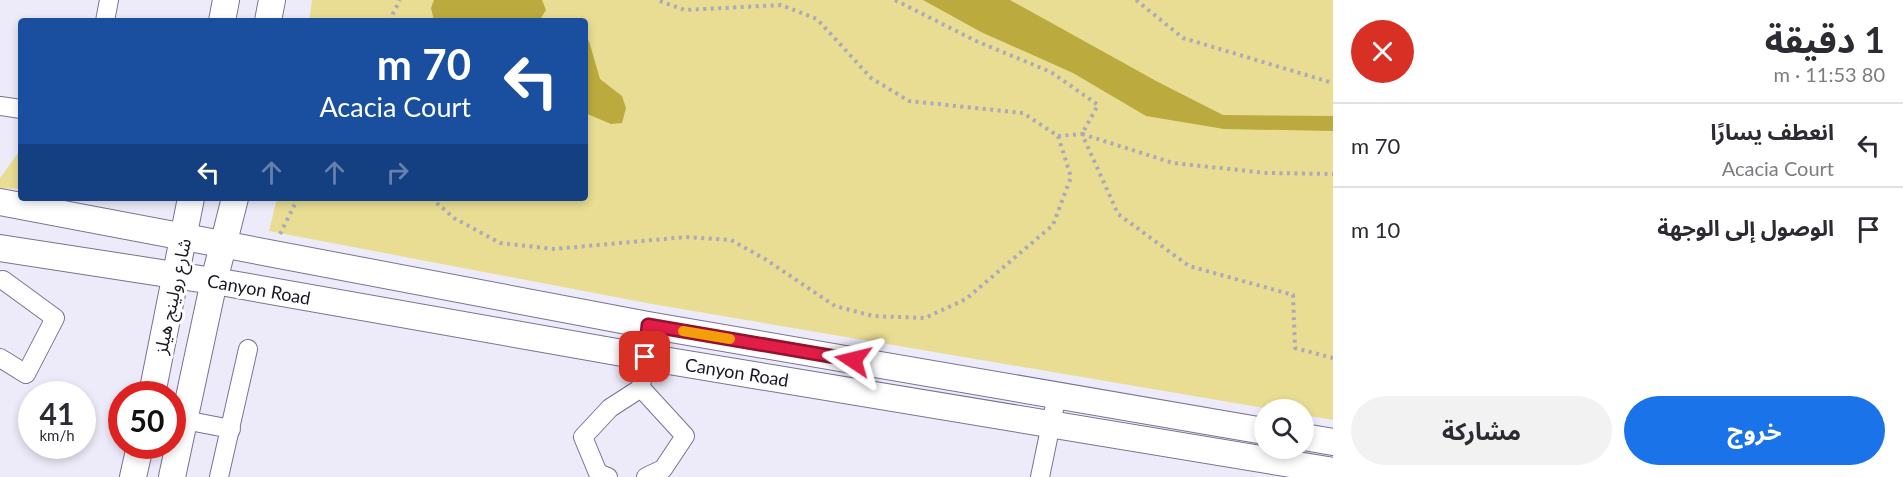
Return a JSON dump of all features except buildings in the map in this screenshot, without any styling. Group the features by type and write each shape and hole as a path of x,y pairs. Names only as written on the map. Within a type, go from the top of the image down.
{"main road":[{"path":"223,18 226,0"},
{"path":"269,18 272,0"},
{"name":"شارع رولينج هيلز","path":"155,381 190,201"},
{"path":"186,391 234,201"},
{"name":"Canyon Road","path":"0,202 648,325 1254,428"},
{"name":"Canyon Road","path":"7,249 214,281 645,357 1333,471"},
{"path":"1314,439 1333,442"},
{"path":"132,477 137,459"},
{"path":"172,477 174,459"}],"street":[{"path":"106,18 109,0"},
{"path":"0,106 18,109"},
{"path":"0,358 26,374 55,318 1,284 7,249"},
{"path":"608,477 598,473 583,437 610,408 641,388 648,325"},
{"path":"219,477 248,349"},
{"path":"641,388 685,436 663,469 646,477"},
{"path":"1041,477 1057,395"},
{"path":"186,420 231,429"}],"path":[{"path":"391,18 400,0"},
{"path":"657,0 685,10 781,5 817,19 870,78 909,101 1023,113 1058,136 1082,134 1173,163 1267,173 1333,174"},
{"path":"895,0 976,41 1061,78 1098,105 1082,134"},
{"path":"1136,0 1183,38 1333,83"},
{"path":"1082,134 1118,214 1189,266 1293,295 1295,348 1333,358"},
{"path":"434,201 454,218 500,243 554,249 686,237 731,240 835,306 873,316 925,318 966,299 1053,225 1071,177 1058,136"},
{"path":"270,253 296,201"}],"shaded area":[{"path":"312,0 1333,0 1333,420 1314,417 1314,399 1254,399 1254,406 652,304 269,231 276,201 588,201 588,18 309,18"},
{"path":"434,0 542,0 546,10 541,18 433,18 431,8"},
{"path":"923,0 1010,0 1158,82 1223,115 1333,116 1333,131 1224,129 1146,116 1073,73 981,32"},
{"path":"588,40 600,79 622,96 626,108 622,123 611,124 588,114"},
{"path":"18,153 18,189 0,188 0,178"}],"slow traffic":[{"path":"683,331 730,339"}],"route":[{"path":"645,357 648,325 853,360"}]}
